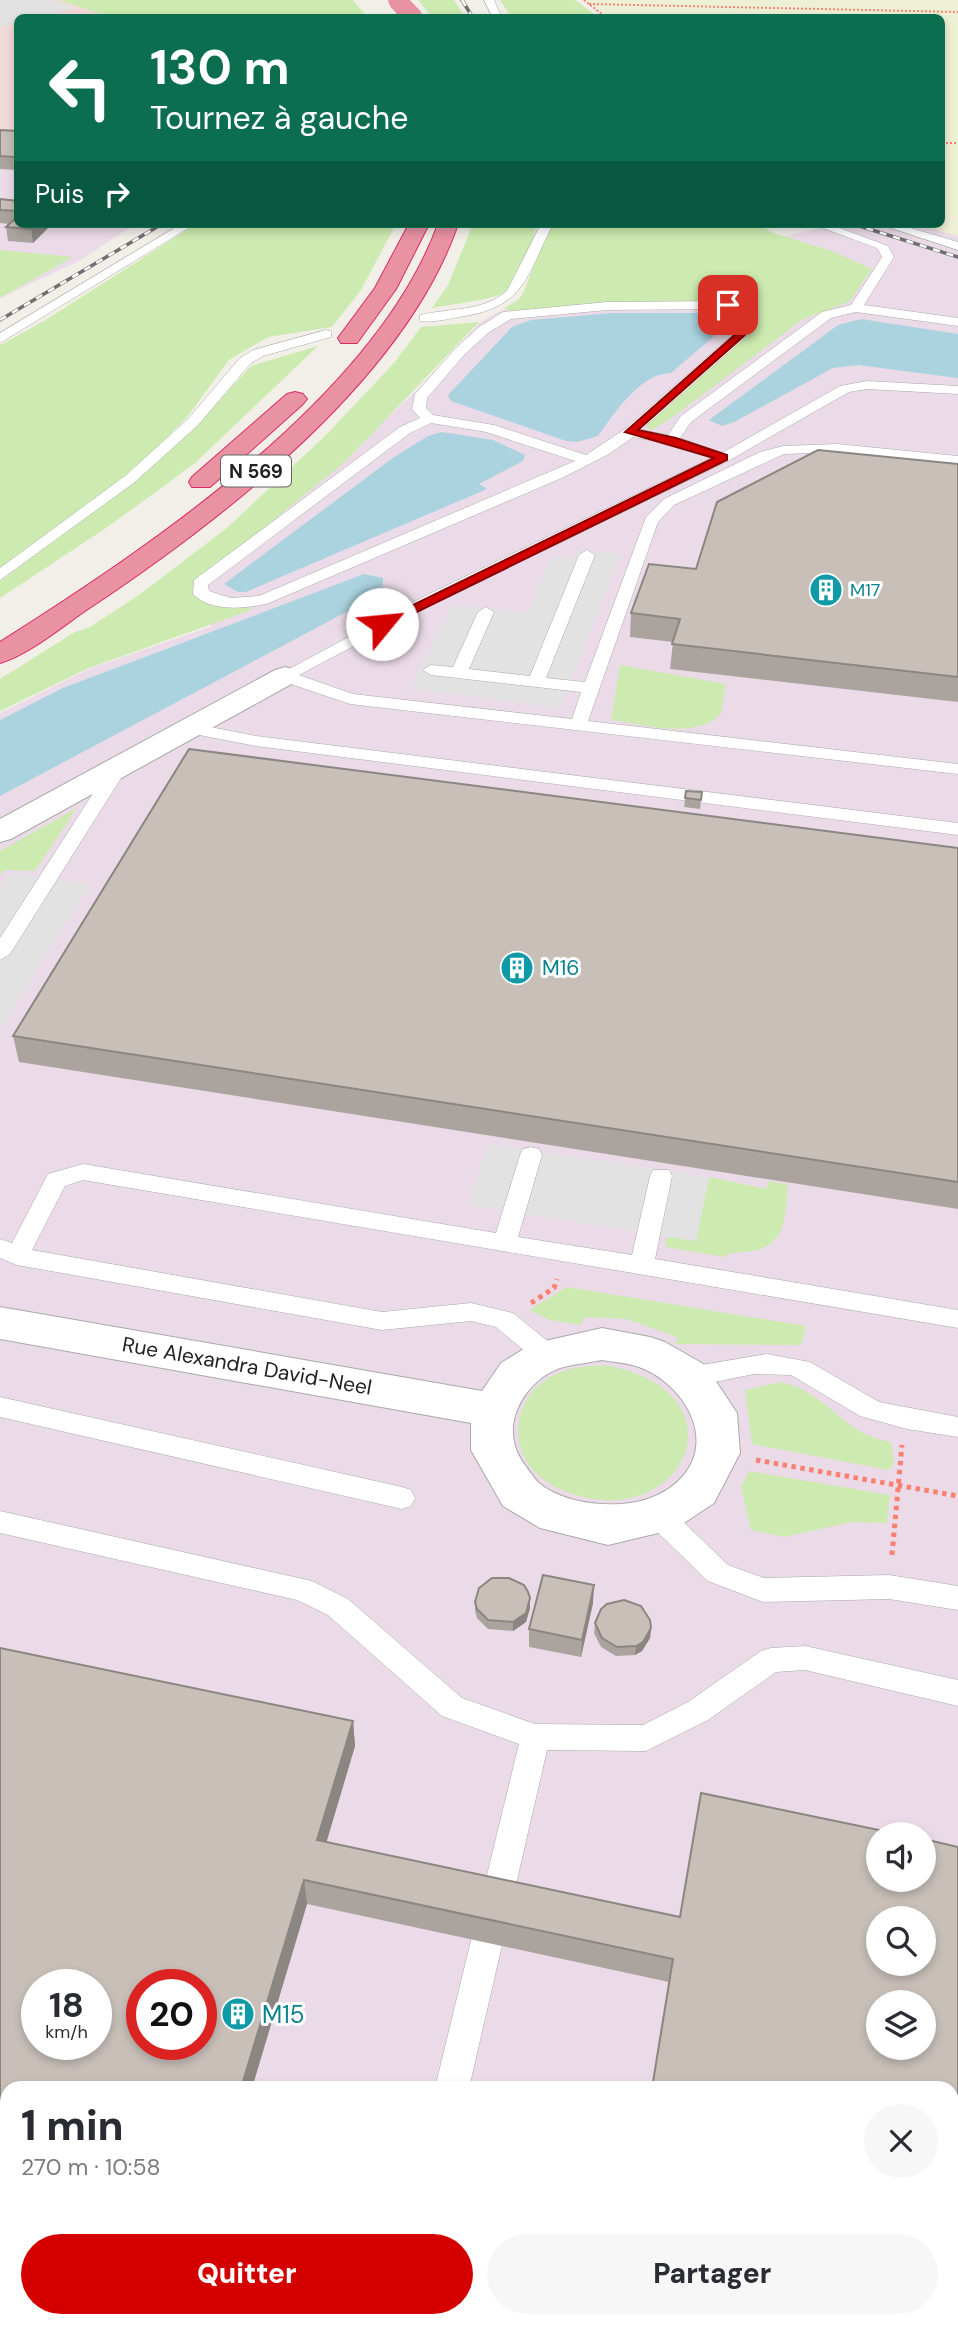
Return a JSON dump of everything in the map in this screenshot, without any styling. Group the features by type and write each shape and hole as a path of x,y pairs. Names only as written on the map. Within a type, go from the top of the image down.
{"highway":[{"path":"397,0 410,14"},
{"path":"330,361 385,289 417,228"},
{"name":"N 569","path":"0,654 93,596 192,524 267,462 337,393 380,341 416,293 442,243 447,228"},
{"name":"N 569","path":"181,499 233,456 312,382"}],"street":[{"path":"0,831 285,676"},
{"name":"Rue Alexandra David-Neel","path":"0,1323 493,1410"},
{"path":"602,1344 650,1353 690,1377 715,1413 718,1453 698,1490 659,1516 608,1526 556,1515 519,1493 493,1450 493,1410 516,1375 547,1354 602,1344"}],"lane":[{"path":"0,339 182,228"},
{"path":"425,318 492,306 512,293 545,228"},
{"path":"830,228 882,246 887,252 888,257 856,308"},
{"path":"898,228 958,246"},
{"path":"429,419 419,409 421,397 481,332 494,321 508,315 607,306 728,305 754,315 751,325 630,432 617,443 585,460 447,525 263,600 242,604 216,601 201,594 201,583 274,526 405,430 429,419 457,420 490,427 585,460"},
{"path":"492,306 508,315"},
{"path":"672,440 686,419 793,337 827,315 856,308 958,321"},
{"path":"0,575 130,479 193,422 245,361 258,353 326,334"},
{"path":"285,676 430,598 723,458 845,389 867,385 958,390"},
{"path":"630,432 672,440 723,458"},
{"path":"578,726 651,520 669,502 765,455 805,447 958,460"},
{"path":"536,682 587,555"},
{"path":"459,673 486,612"},
{"path":"431,670 591,688"},
{"path":"285,676 350,699 958,769"},
{"path":"190,728 256,741 958,829"},
{"path":"0,954 119,767"},
{"path":"504,1245 531,1155"},
{"path":"547,1354 504,1320 471,1312 382,1321 8,1252 56,1180 83,1172 958,1320"},
{"path":"641,1268 661,1176"},
{"path":"690,1377 754,1364 791,1366 819,1378 857,1404 904,1418 958,1427"},
{"path":"0,1407 402,1498"},
{"path":"659,1516 718,1573 763,1590 889,1587 958,1598"},
{"path":"0,1522 302,1589 338,1607 388,1654 452,1707 535,1737 646,1738 698,1711 771,1660 805,1658 958,1693"},
{"path":"454,2081 535,1737"}],"path":[{"path":"584,0 602,14"},
{"path":"589,4 958,12"},
{"path":"504,1320 554,1288 565,1255"},
{"path":"889,1587 904,1418"},
{"path":"718,1453 958,1496"}],"shaded area":[{"path":"0,0 65,0 107,14 14,14 14,136 0,136"},
{"path":"0,0 52,0 77,8 52,14 14,14 14,24 0,27"},
{"path":"0,140 14,140 14,228 129,228 81,260 0,298"},
{"path":"820,228 944,228 958,232 958,2081 0,2081 0,713 89,669 212,626 159,597 342,461 420,387 479,323 547,292"},
{"path":"577,550 621,554 560,708 411,689 453,605 527,613 552,556 572,559"},
{"path":"10,873 90,884 0,1030 0,887"},
{"path":"488,1144 709,1177 696,1241 468,1205"}],"green space":[{"path":"58,0 353,0 365,14 102,14"},
{"path":"418,0 454,0 463,14 430,14"},
{"path":"500,0 575,0 594,14 509,14"},
{"path":"587,0 958,0 958,236 930,228 945,228 945,14 605,14"},
{"path":"190,228 394,228 361,290 332,327 268,337 229,360 188,416 143,462 0,569 0,345 44,321"},
{"path":"471,228 536,228 519,272 503,293 432,308 448,285"},
{"path":"549,228 765,228 832,251 872,269 849,302 803,319 673,417 650,431 646,424 760,317 738,305 611,305 510,311 504,308 518,300"},
{"path":"0,250 73,257 0,298"},
{"path":"479,322 346,461 196,583 200,598 209,605 254,609 89,668 0,711 0,679 139,595 228,527 325,436 394,363 421,327"},
{"path":"318,346 194,464 109,526 0,598 0,581 117,495 195,427 251,366"},
{"path":"620,665 726,684 721,713 711,722 684,729 611,720"},
{"path":"77,808 35,871 4,870 0,876 0,851"},
{"path":"709,1177 766,1189 769,1181 788,1185 781,1230 769,1245 724,1257 666,1247 665,1239 671,1237 696,1241"},
{"path":"567,1287 806,1326 801,1345 674,1344 679,1338 627,1319 584,1317 581,1325 550,1320 529,1310"},
{"path":"605,1365 648,1379 675,1400 687,1425 686,1450 673,1473 651,1491 620,1500 583,1497 553,1486 529,1465 519,1440 520,1414 525,1403 542,1382 566,1370"},
{"path":"781,1382 812,1395 859,1430 891,1442 894,1464 889,1470 752,1444 745,1390"},
{"path":"749,1471 890,1495 887,1523 852,1522 784,1537 751,1530 741,1487"}],"water":[{"path":"612,313 714,313 734,319 671,373 660,375 639,387 620,406 598,436 577,442 566,441 451,401 448,395 512,327 531,320"},
{"path":"861,319 958,334 958,378 858,365 833,368 734,422 722,426 709,420 838,325"},
{"path":"442,432 493,440 525,455 523,461 479,484 487,489 246,592 238,592 224,584 394,457 428,436"},
{"path":"364,574 383,578 382,593 0,796 0,720 63,688"}],"building":[{"path":"0,130 14,131 14,157 0,156"},
{"path":"0,199 14,201 14,211 0,210"},
{"path":"14,220 14,228 6,227"},
{"name":"M17","path":"818,450 958,464 958,677 672,644 680,619 631,613 649,564 696,569 717,502"},
{"name":"M16","path":"189,749 958,848 958,1182 13,1036"},
{"path":"686,791 702,792 701,800 685,798"},
{"path":"543,1575 594,1585 582,1640 529,1629"},
{"path":"492,1578 509,1578 524,1585 530,1598 526,1613 513,1622 488,1620 477,1609 475,1602 479,1588"},
{"path":"624,1600 641,1606 650,1620 651,1628 643,1642 636,1646 617,1647 602,1638 595,1623 601,1609 607,1604"},
{"path":"0,1648 353,1721 317,1840 680,1917 701,1793 866,1827 866,1892 936,1892 936,1842 958,1847 958,2081 653,2081 673,1959 304,1880 243,2081 0,2081"}],"railway":[{"path":"398,14 407,0"},
{"path":"462,0 471,14"},
{"path":"0,320 155,228"},
{"path":"866,228 958,257"}],"place":[{"name":"M17","path":"826,590"},
{"name":"M16","path":"517,968"},
{"name":"M15","path":"238,2014"}],"route":[{"path":"382,624 430,598 723,458 672,440 630,432 751,325 754,315 728,305"}]}
